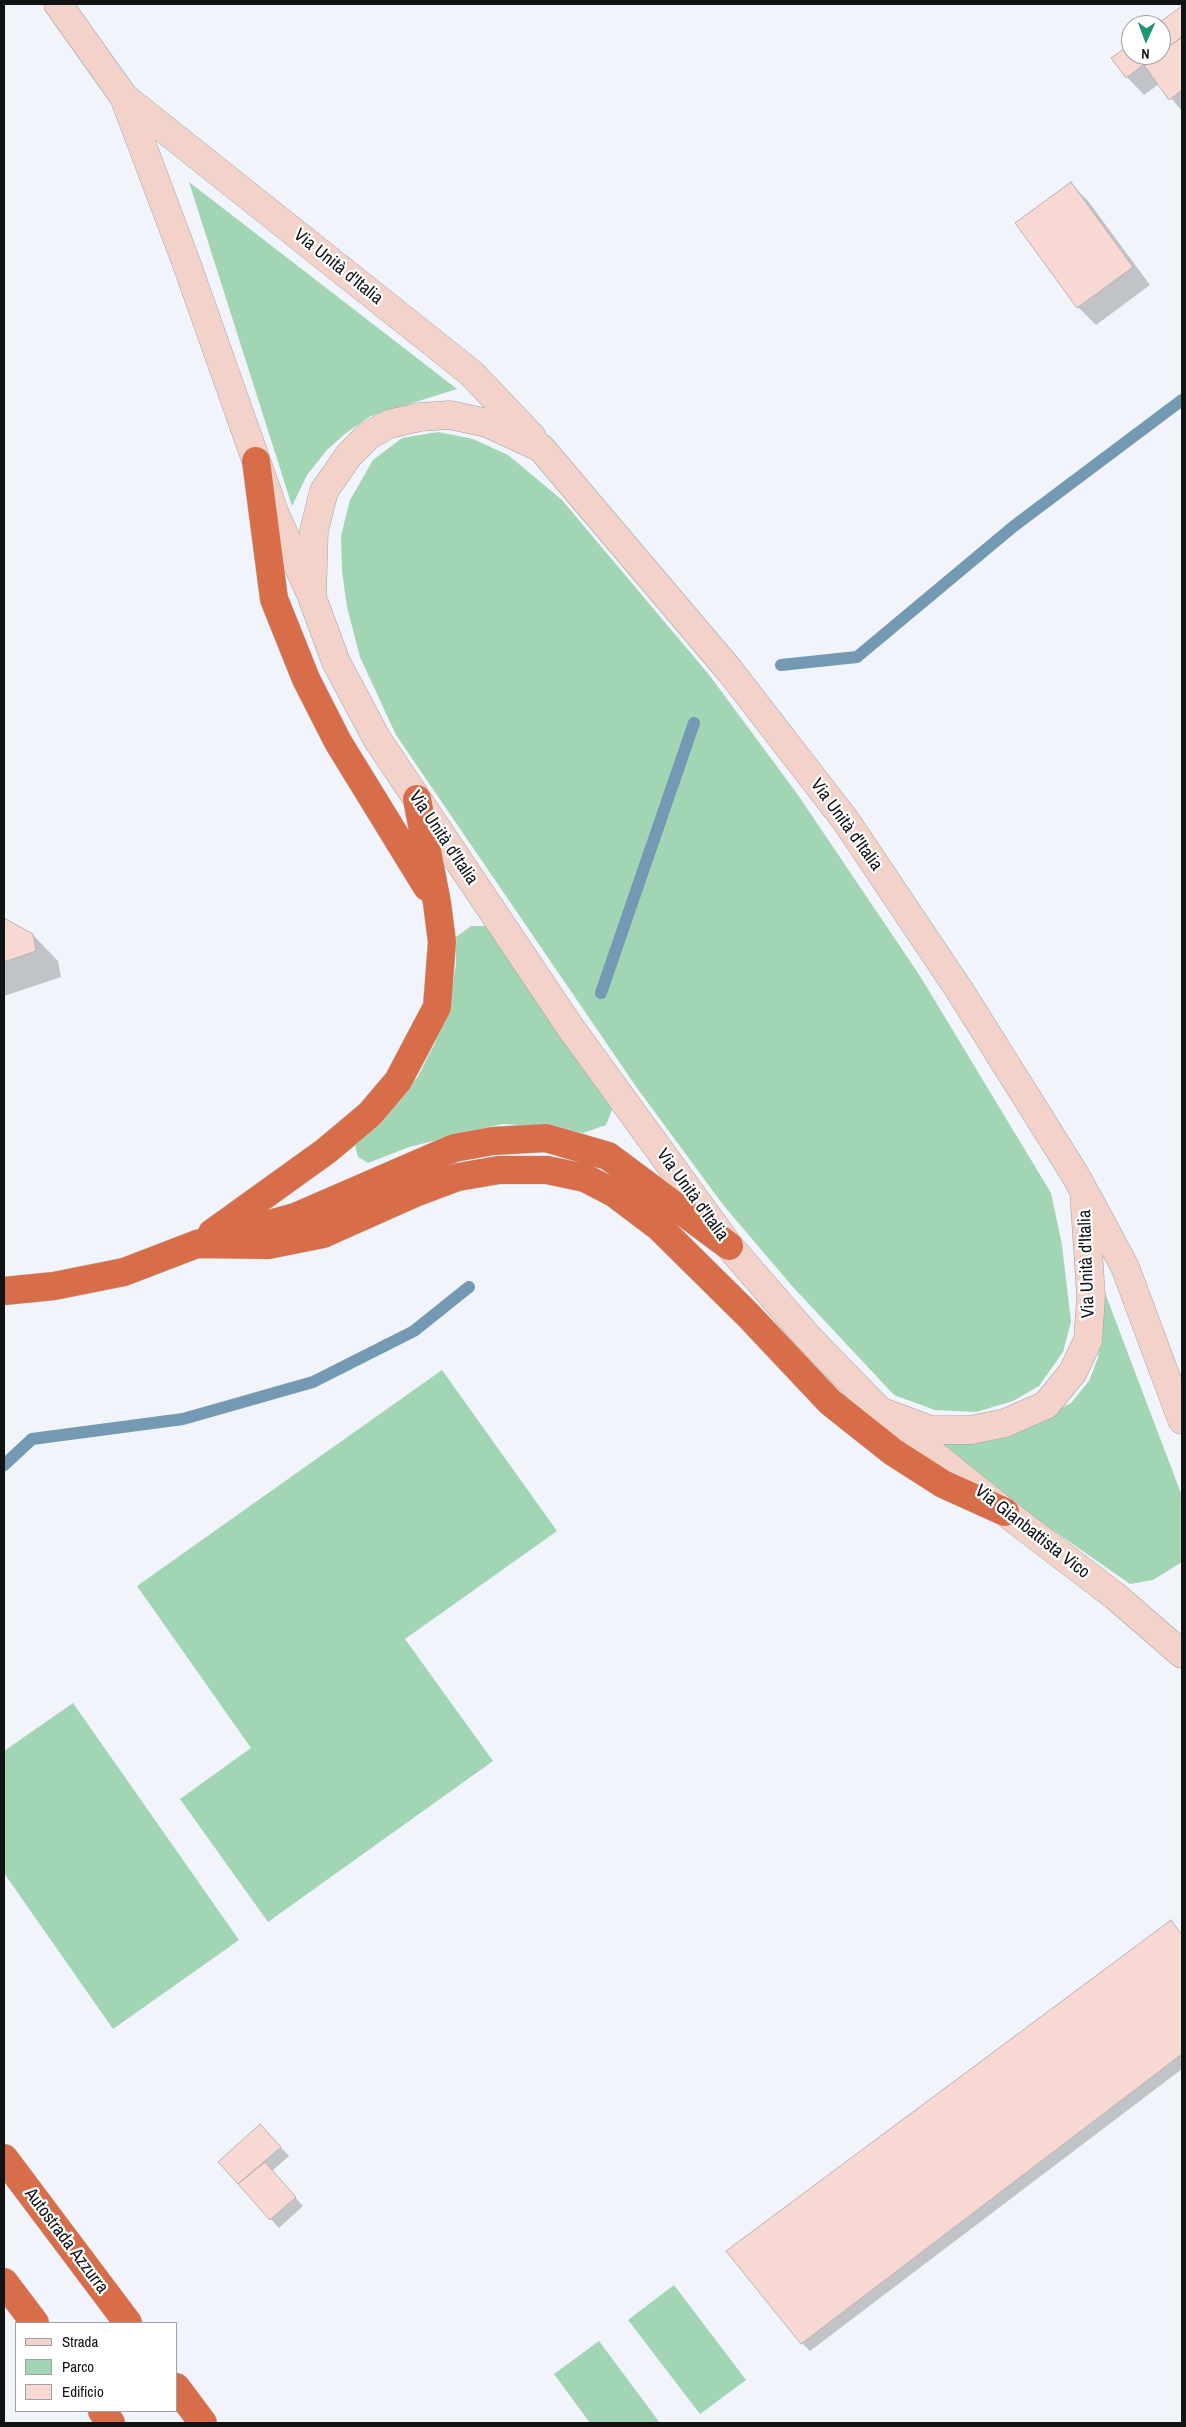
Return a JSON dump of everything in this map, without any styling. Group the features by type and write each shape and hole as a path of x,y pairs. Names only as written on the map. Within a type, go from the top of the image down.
{"highway":[{"path":"256,461 274,599 306,679 338,742 437,903"},
{"path":"197,1244 326,1151 370,1114 398,1081 437,1007 442,942 437,903 417,799"},
{"path":"4,1291 54,1286 124,1272 197,1244 294,1217 454,1148 493,1141 546,1138 608,1156 729,1246"},
{"path":"197,1244 268,1245 323,1234 415,1192 458,1177 499,1170 547,1170 585,1178 614,1192 659,1227 748,1315 830,1402 893,1452 943,1484 1005,1512"},
{"name":"Autostrada Azzurra","path":"4,2158 127,2322"},
{"path":"4,2282 34,2322"},
{"path":"178,2390 203,2423"},
{"path":"103,2412 111,2423"}],"main road":[{"name":"Via Unità d'Italia","path":"58,4 124,96 186,262 275,514 312,597 336,662 377,739 570,1026 729,1246 808,1337 880,1411 931,1430 971,1430 1005,1423 1046,1405 1074,1372 1088,1340 1091,1296 1084,1191 960,991 846,821 730,671 541,448 471,373 124,96"},
{"name":"Via Unità d'Italia","path":"312,597 314,531 324,491 349,456 368,436 389,424 420,416 450,415 487,423 541,448"},
{"path":"1084,1191 1125,1267 1182,1420"},
{"name":"Via Gianbattista Vico","path":"880,1411 1005,1512 1115,1596 1182,1654"}],"green space":[{"path":"189,182 457,389 371,416 346,433 327,450 307,475 292,506"},
{"path":"438,432 473,439 508,455 562,500 710,676 798,795 920,976 1051,1193 1062,1245 1071,1322 1063,1352 1039,1386 1013,1401 976,1412 935,1410 894,1395 793,1287 724,1206 637,1088 396,735 360,657 347,607 342,571 341,536 350,500 373,460 402,438"},
{"path":"471,926 490,926 614,1105 606,1125 583,1133 541,1126 502,1124 409,1147 368,1163 358,1157 355,1145 393,1107 417,1078 435,1043 450,1000 456,964 456,937"},
{"path":"1105,1293 1182,1496 1182,1562 1153,1580 1130,1584 916,1435 1044,1417 1071,1403 1089,1381 1098,1358"},
{"path":"442,1370 557,1531 405,1639 493,1761 268,1922 180,1799 251,1748 137,1586"},
{"path":"73,1703 239,1940 113,2029 4,1873 4,1751"},
{"path":"674,2285 746,2380 700,2414 628,2320"},
{"path":"599,2341 660,2423 590,2423 554,2374"}],"building":[{"path":"1182,6 1182,37 1171,45 1171,15"},
{"path":"1182,37 1182,90 1169,100 1144,65 1171,65 1171,45"},
{"path":"1121,51 1121,65 1144,65 1126,78 1111,58"},
{"path":"1071,182 1133,267 1077,308 1015,223"},
{"path":"4,918 33,934 36,951 4,962"},
{"path":"1171,1920 1182,1935 1182,2054 801,2344 726,2251"},
{"path":"260,2124 281,2147 238,2184 218,2162"},
{"path":"265,2162 296,2197 270,2220 238,2184"}],"waterway":[{"path":"781,665 857,657 1014,526 1182,400"},
{"path":"601,993 694,723"},
{"path":"4,1465 32,1439 183,1419 313,1382 414,1331 469,1287"}]}
